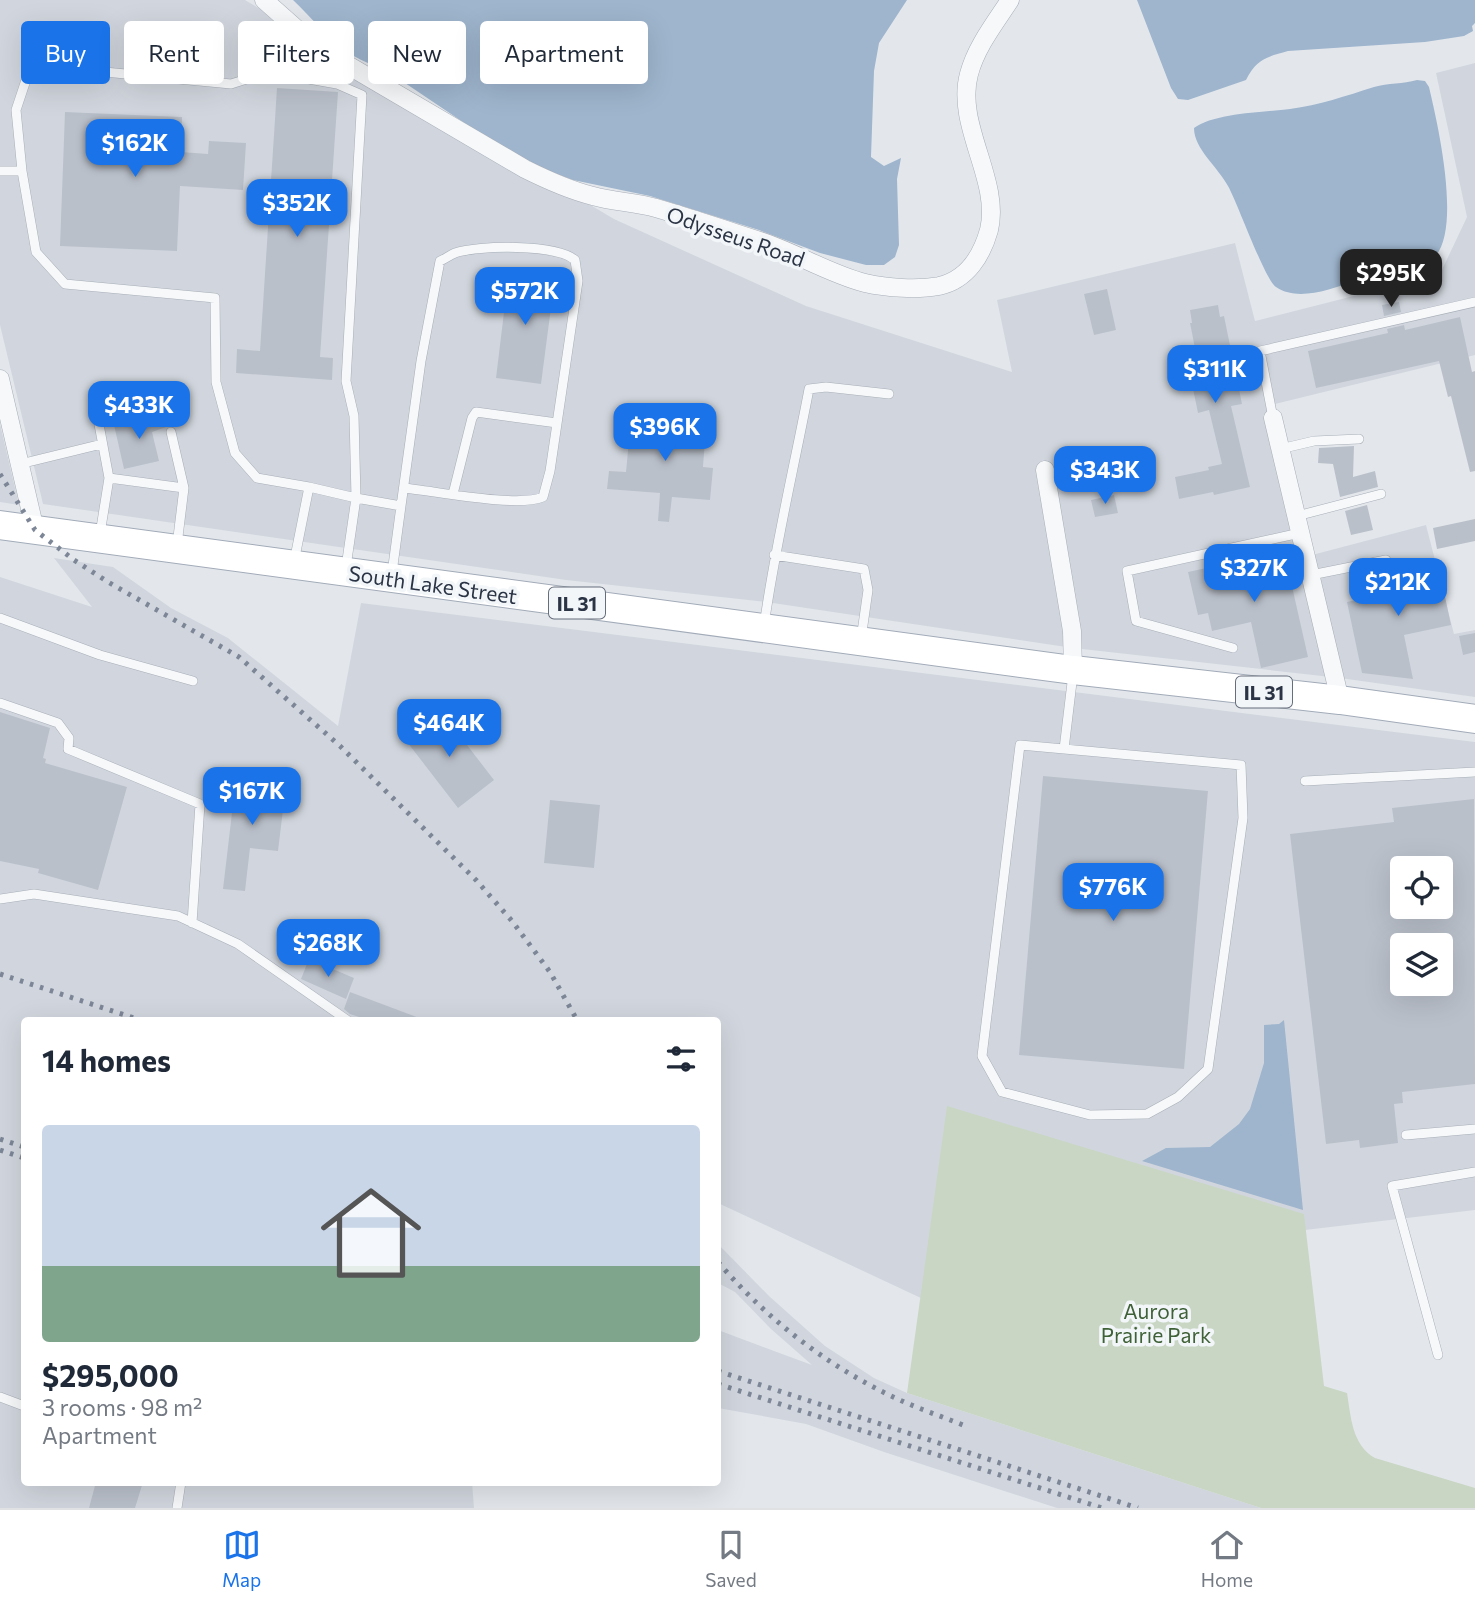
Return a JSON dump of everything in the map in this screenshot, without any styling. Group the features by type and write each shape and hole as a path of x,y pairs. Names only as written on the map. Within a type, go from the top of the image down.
{"main road":[{"name":"South Lake Street","path":"0,525 1073,670"},
{"name":"IL 31","path":"1073,670 1340,700 1475,719"}],"street":[{"name":"Odysseus Road","path":"264,0 317,47 524,169 559,186 595,197 653,207 762,242 864,283 924,288 941,286 959,277 972,265 980,256 990,226 988,182 972,133 968,76 978,51 1010,0"},
{"path":"0,379 35,530"},
{"path":"1273,418 1340,700"},
{"path":"1045,470 1072,631 1073,670"}],"lane":[{"path":"345,572 356,498 354,416 346,382 362,94 337,84 270,72 231,84 31,65 16,110 22,171 36,253 65,284 215,298 216,382 235,453 257,478 309,487 356,498 401,506"},
{"path":"0,171 22,171"},
{"path":"391,578 421,361 440,261 457,253 515,246 567,253 575,260 578,281 550,471 543,497 535,500 507,500 404,488"},
{"path":"1273,418 1260,351 1475,302"},
{"path":"763,628 774,555 788,499 809,389 826,387 889,394"},
{"path":"453,494 472,418 476,412 557,423"},
{"path":"100,539 109,478 98,419 137,413"},
{"path":"171,432 184,488 177,550"},
{"path":"1280,449 1314,441 1359,439"},
{"path":"20,464 102,444"},
{"path":"109,478 184,488"},
{"path":"294,565 309,487"},
{"path":"1233,648 1136,621 1127,571 1298,524 1381,494"},
{"path":"774,555 864,569 868,590 861,641"},
{"path":"1311,575 1386,559"},
{"path":"0,618 100,655 193,681"},
{"path":"1063,749 1073,670"},
{"path":"0,703 58,723 69,738 68,749 200,804 192,923"},
{"path":"1020,746 1063,749 1241,765 1243,818 1208,1069 1178,1097 1147,1114 1090,1115 1002,1092 982,1056 1020,746"},
{"path":"1305,781 1475,772"},
{"path":"0,899 34,894 177,916 238,944 343,1017"},
{"path":"1406,1135 1475,1129"},
{"path":"1437,1356 1392,1185 1475,1172"},
{"path":"0,1396 21,1405"},
{"path":"177,1508 180,1486"}],"shaded area":[{"path":"0,0 245,0 280,21 238,21 238,84 354,84 354,65 368,73 368,84 387,84 614,219 806,306 1012,372 997,300 1235,243 1255,321 1440,274 1467,217 1436,73 1475,63 1475,355 1275,404 1312,555 1426,525 1454,634 1475,630 1475,697 1340,678 1073,648 766,602 566,580 43,504 0,325"},
{"path":"0,424 19,505 0,502"},
{"path":"54,558 113,567 171,608 228,638 338,726 361,603 1475,742 1475,1210 1305,1230 1303,1214 923,1299 721,1204 721,1017 21,1017 21,1486 472,1486 474,1508 0,1508 0,577 92,607"},
{"path":"721,1247 769,1296 825,1346 874,1378 907,1393 1261,1508 1057,1508 806,1424 721,1409 721,1331 812,1365 735,1292 721,1285"}],"green space":[{"name":"Aurora Prairie Park","path":"947,1106 1304,1214 1324,1386 1347,1393 1354,1430 1361,1446 1367,1452 1375,1458 1475,1488 1475,1508 1261,1508 907,1393"}],"water":[{"path":"293,0 907,0 879,43 874,71 871,157 884,166 901,158 897,179 899,245 895,257 884,265 866,265 820,253 759,230 650,196 573,180 506,151 407,84 466,84 466,21 368,21 368,63 354,56 354,21 314,21"},
{"path":"1137,0 1475,0 1475,23 1472,26 1473,31 1464,36 1425,42 1288,51 1262,60 1246,80 1188,100 1178,99 1171,88"},
{"path":"1425,81 1429,87 1446,178 1446,229 1440,249 1430,261 1414,269 1324,291 1294,294 1276,287 1265,271 1228,186 1202,151 1194,128 1227,116 1301,107 1379,86"},
{"path":"1284,1020 1303,1210 1142,1161 1166,1148 1210,1147 1239,1124 1250,1109 1264,1063 1264,1025 1279,1024"}],"building":[{"path":"277,88 338,92 320,357 333,358 332,380 236,373 237,349 260,351"},
{"path":"65,112 182,117 181,152 208,154 209,141 246,143 243,190 180,186 177,251 60,246"},
{"path":"509,271 555,277 541,384 496,378"},
{"path":"1107,289 1116,330 1094,335 1084,294"},
{"path":"1399,302 1401,312 1384,316 1382,305"},
{"path":"1218,305 1220,317 1224,316 1242,404 1231,406 1250,487 1179,499 1175,477 1209,470 1208,467 1222,464 1209,410 1198,413 1186,355 1196,353 1190,310"},
{"path":"1460,317 1472,372 1475,371 1475,471 1470,472 1451,396 1448,397 1439,361 1316,388 1308,351 1388,333 1387,329 1404,325 1405,330"},
{"path":"163,414 166,427 152,432 159,461 124,469 114,425"},
{"path":"631,419 706,426 703,467 713,468 710,500 672,497 669,522 658,521 660,493 607,489 609,471 626,472"},
{"path":"1354,446 1353,477 1375,471 1378,487 1340,497 1333,464 1318,463 1319,448"},
{"path":"1114,495 1118,513 1095,517 1091,500"},
{"path":"1367,505 1373,530 1351,535 1345,511"},
{"path":"1475,519 1475,541 1437,549 1433,528"},
{"path":"1284,551 1308,657 1261,668 1251,622 1212,631 1208,613 1198,615 1188,572"},
{"path":"1437,559 1451,625 1404,635 1413,679 1362,673 1347,602 1394,592 1389,569"},
{"path":"1475,633 1475,652 1463,655 1459,636"},
{"path":"440,710 494,780 458,808 404,738"},
{"path":"0,712 50,728 43,758 46,759 45,763 127,787 98,890 38,873 39,869 0,861"},
{"path":"1043,776 1208,791 1184,1069 1019,1055"},
{"path":"236,779 286,785 278,851 250,848 245,891 223,889"},
{"path":"1474,799 1475,1084 1402,1092 1403,1103 1394,1104 1398,1143 1360,1148 1359,1140 1326,1144 1290,834 1394,822 1392,808"},
{"path":"550,800 600,805 594,868 544,863"},
{"path":"309,959 354,978 346,999 301,979"},
{"path":"350,992 417,1017 359,1017 344,1009"},
{"path":"95,1486 142,1486 135,1508 89,1508"}],"railway":[{"path":"0,474 35,530 108,582 239,657 340,746 476,880 512,921 550,972 575,1017"},
{"path":"0,974 131,1017"},
{"path":"0,1139 21,1146"},
{"path":"0,1150 21,1157"},
{"path":"721,1265 755,1301 817,1353 897,1399 968,1427"},
{"path":"721,1372 1138,1508"},
{"path":"721,1385 1102,1508"}]}
